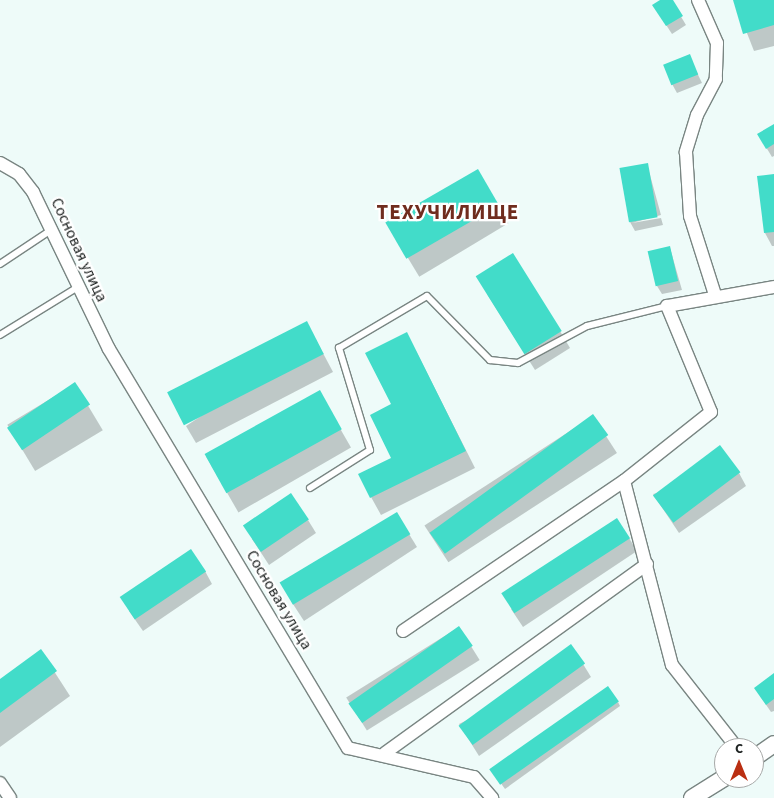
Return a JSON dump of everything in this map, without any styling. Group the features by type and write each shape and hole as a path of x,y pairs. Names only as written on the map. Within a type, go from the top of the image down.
{"street":[{"path":"698,0 717,44 716,79 697,114 686,152 690,216 715,295"},
{"name":"Сосновая улица","path":"0,163 19,174 33,192 109,349 348,748 385,753"},
{"path":"403,631 624,481 711,412 667,306 715,295 774,287"},
{"path":"624,481 672,665 729,738"},
{"path":"385,753 647,564"},
{"path":"385,753 474,777 492,798"},
{"path":"0,784 10,798"},
{"path":"692,798 714,784"}],"lane":[{"path":"0,264 51,230"},
{"path":"0,335 78,287"},
{"path":"310,488 370,450 339,348 427,296 490,360 518,363 587,326 667,306"}],"building":[{"path":"660,0 673,0 683,16 666,26 652,5"},
{"path":"733,0 774,0 774,25 743,34"},
{"path":"690,54 698,74 671,85 663,65"},
{"path":"774,124 774,144 766,149 757,134"},
{"path":"648,163 658,217 629,222 619,168"},
{"path":"478,169 499,205 406,259 385,223"},
{"path":"774,174 774,232 764,233 757,176"},
{"path":"670,246 678,281 656,286 648,251"},
{"path":"513,253 562,331 524,354 476,276"},
{"path":"307,321 324,354 184,425 167,392"},
{"path":"407,332 466,451 370,498 358,474 391,458 370,415 391,404 365,353"},
{"path":"75,382 90,404 22,450 7,428"},
{"path":"320,390 342,429 226,493 205,454"},
{"path":"593,414 608,435 445,554 430,533"},
{"path":"720,445 740,472 673,523 653,496"},
{"path":"291,493 309,520 261,552 243,525"},
{"path":"397,512 410,534 293,605 280,583"},
{"path":"617,518 630,538 514,613 501,593"},
{"path":"191,549 206,571 135,619 120,597"},
{"path":"459,626 473,646 362,723 348,703"},
{"path":"571,644 585,663 473,745 459,726"},
{"path":"41,649 57,671 0,713 0,679"},
{"path":"774,673 774,699 766,705 754,688"},
{"path":"608,686 619,702 500,785 489,769"}],"district":[{"name":"ТЕХУЧИЛИЩЕ","path":"448,212"}]}
